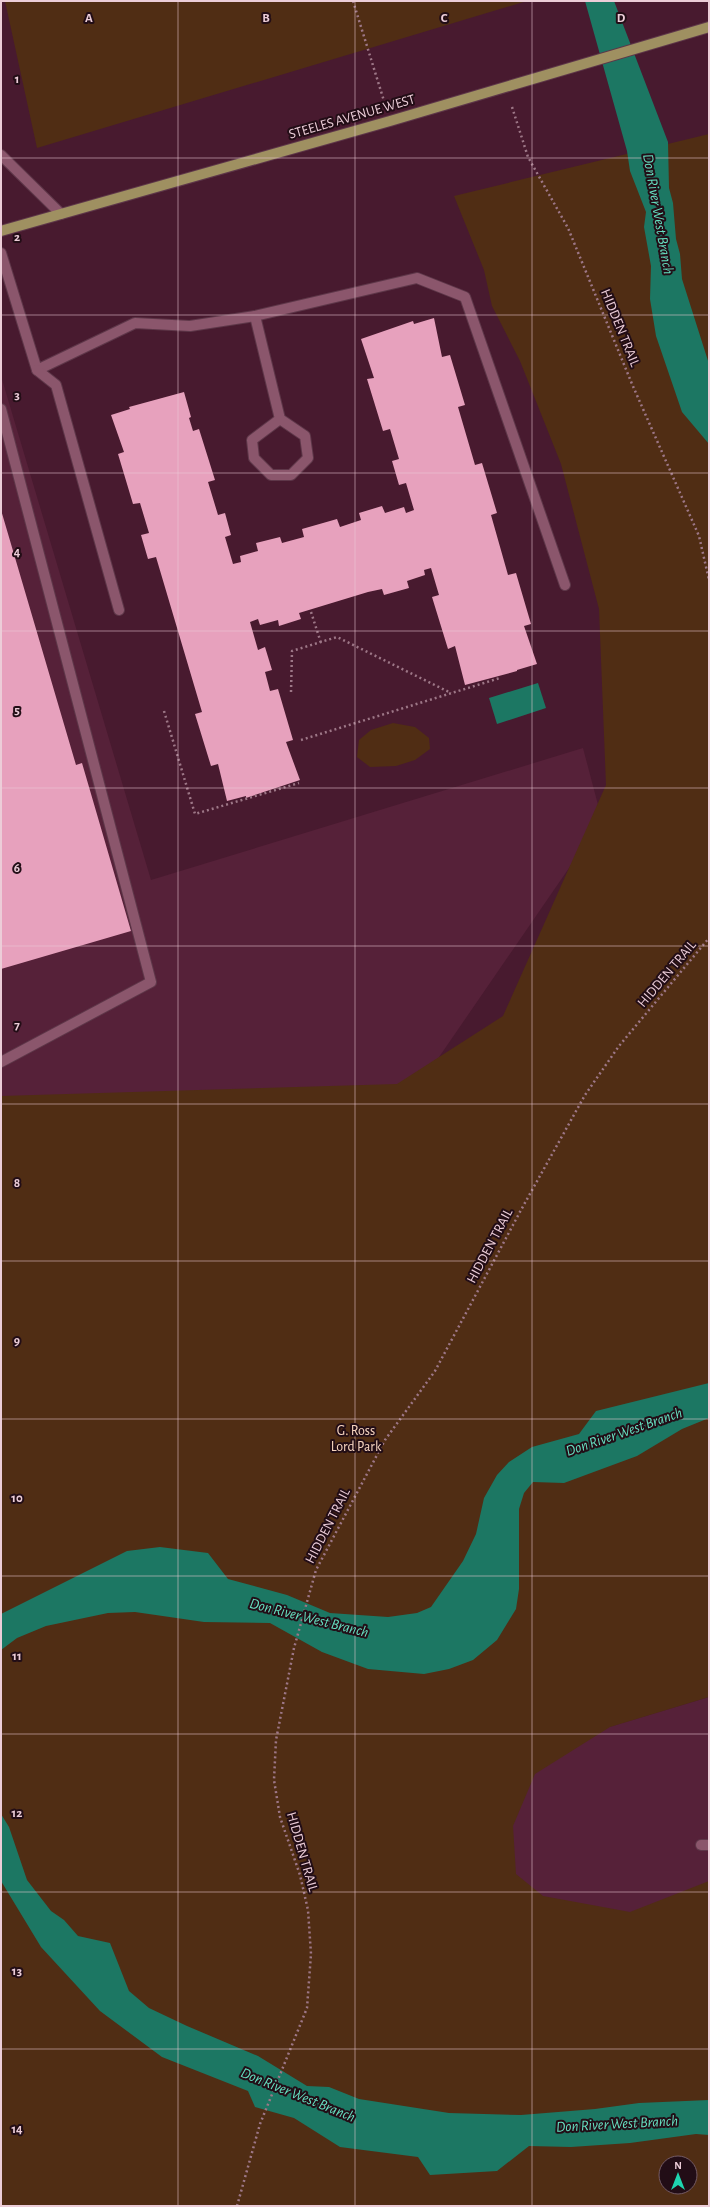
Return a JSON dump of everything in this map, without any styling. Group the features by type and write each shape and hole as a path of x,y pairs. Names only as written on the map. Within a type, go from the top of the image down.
{"main road":[{"name":"STEELES AVENUE WEST","path":"1,231 390,121 664,39 709,27"}],"lane":[{"path":"1,155 61,214"},
{"path":"1,253 37,370 56,385 119,610"},
{"path":"37,370 135,322 190,326 255,316 417,278 464,297 565,585"},
{"path":"255,316 280,419 305,436 308,458 291,475 271,475 254,458 252,440 280,419"},
{"path":"1,409 151,982 1,1062"}],"path":[{"path":"353,1 390,121"},
{"name":"HIDDEN TRAIL","path":"506,87 528,157 568,228 632,384 699,536 709,580"},
{"path":"311,612 321,643"},
{"path":"291,692 292,651 337,637 451,693"},
{"path":"301,740 500,678"},
{"path":"164,711 195,814 299,783"},
{"name":"HIDDEN TRAIL","path":"237,2206 260,2124 307,2008 311,1954 308,1910 300,1876 280,1817 274,1780 276,1740 294,1648 316,1570 385,1440 435,1371 520,1210 585,1095 619,1046 709,938"}],"shaded area":[{"path":"1,376 151,880 583,748 602,820 415,1092 1,1102"},
{"path":"709,1697 709,1923 531,1912 489,1840 509,1757"}],"green space":[{"path":"5,1 527,1 37,148"},
{"name":"G. Ross Lord Park","path":"709,134 709,1697 610,1727 535,1774 513,1826 516,1874 543,1896 630,1912 709,1881 709,2206 1,2206 1,1096 397,1084 503,1016 606,785 599,609 561,464 520,361 492,306 484,270 454,196"},
{"path":"393,723 415,727 429,738 430,749 415,760 396,766 370,767 357,757 359,740 371,730"}],"water":[{"name":"Don River West Branch","path":"585,1 614,1 668,142 669,188 673,203 676,239 680,254 682,279 709,364 709,444 682,412 656,336 650,299 651,266 644,227 646,212 630,171 627,151"},
{"path":"538,683 546,708 497,724 489,698"},
{"name":"Don River West Branch","path":"709,1383 709,1418 682,1429 637,1456 564,1483 533,1482 524,1493 519,1509 519,1589 516,1609 497,1640 473,1660 449,1669 424,1674 368,1669 322,1652 270,1623 204,1622 135,1612 108,1613 46,1626 17,1638 1,1650 1,1614 127,1551 160,1547 208,1553 228,1579 287,1595 330,1613 388,1617 417,1613 431,1607 463,1561 476,1534 484,1498 497,1475 509,1462 532,1447 579,1434 596,1411"},
{"name":"Don River West Branch","path":"1,1814 9,1827 27,1880 51,1911 64,1920 78,1936 110,1943 129,1991 149,2008 258,2056 307,2086 329,2087 359,2099 449,2113 521,2115 595,2109 639,2103 709,2100 709,2135 696,2134 630,2143 571,2147 529,2146 497,2171 430,2175 418,2157 340,2147 294,2118 255,2107 248,2091 162,2057 100,2011 41,1947 1,1881"}],"building":[{"path":"434,318 442,357 450,355 465,405 458,407 475,465 482,463 497,513 491,515 508,575 516,573 531,624 524,626 537,664 465,685 455,646 448,649 432,597 439,595 431,568 424,570 425,575 407,581 409,588 384,595 382,589 368,592 299,613 301,619 279,626 278,620 260,625 258,619 250,622 258,650 265,647 272,670 265,672 270,691 278,689 293,740 286,742 300,780 246,798 246,796 227,801 218,764 211,766 195,714 202,712 156,557 148,559 141,535 149,533 140,503 133,504 118,454 124,452 111,415 130,409 129,407 184,392 193,431 199,429 215,480 208,482 218,515 225,513 231,535 225,537 233,564 241,562 240,556 258,551 256,543 280,537 282,543 304,537 302,529 337,519 340,527 361,520 359,513 382,506 385,513 404,507 406,513 414,510 406,483 399,485 392,461 399,459 390,429 383,431 367,379 374,378 361,339 413,321 414,324"},
{"path":"1,510 76,765 82,763 131,931 1,969"}]}
